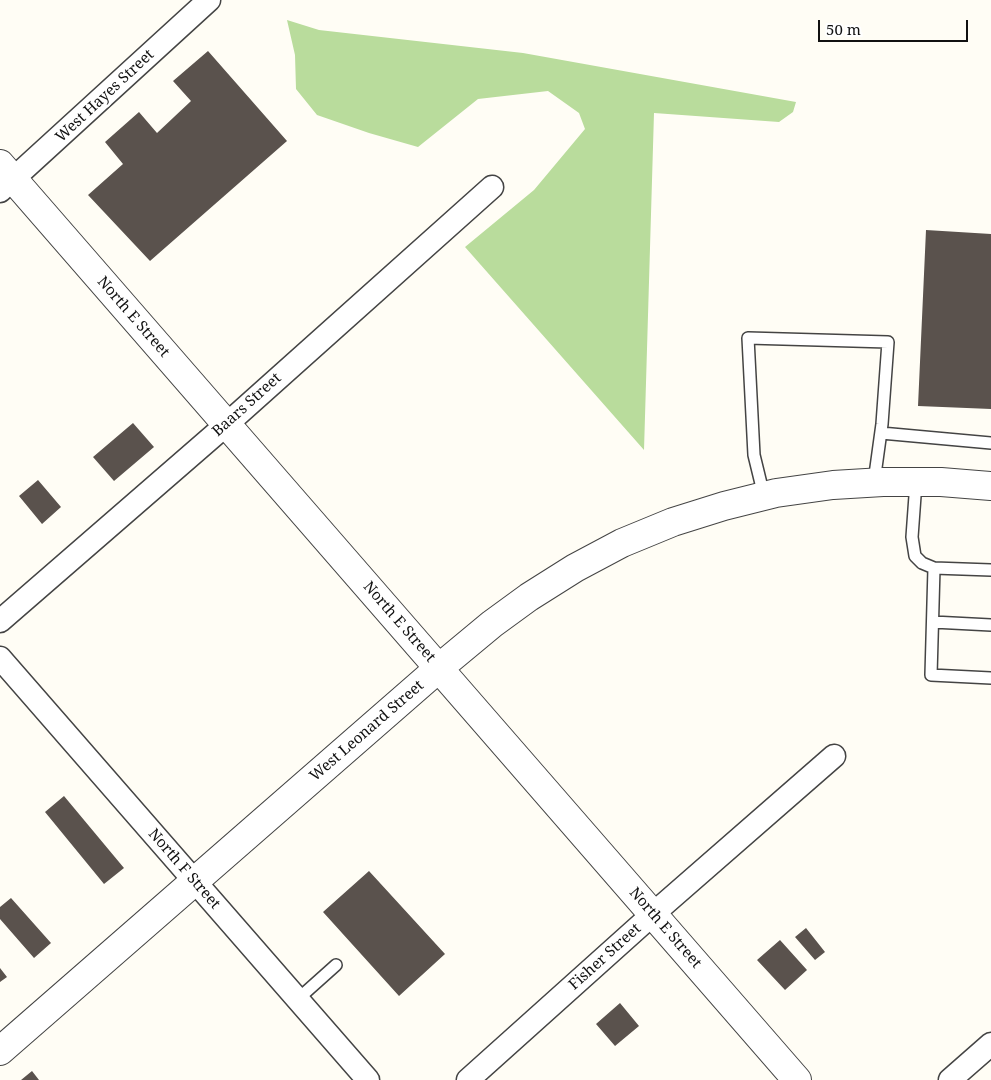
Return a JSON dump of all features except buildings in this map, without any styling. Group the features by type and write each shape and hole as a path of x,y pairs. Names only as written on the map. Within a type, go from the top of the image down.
{"street":[{"name":"West Hayes Street","path":"4,178 209,0"},
{"name":"North E Street","path":"4,178 226,424 797,1080"},
{"name":"Baars Street","path":"0,621 226,424 492,187"},
{"name":"West Leonard Street","path":"0,1051 439,668 492,624 530,597 591,559 622,543 673,522 764,496 833,485 874,482 991,486"},
{"name":"North F Street","path":"0,658 368,1080"},
{"name":"Fisher Street","path":"468,1080 653,914 834,756"},
{"path":"950,1080 991,1044"}],"lane":[{"path":"764,496 754,455 748,338 888,342 881,433 874,482"},
{"path":"881,433 991,443"},
{"path":"916,482 912,537 916,556 922,563 934,568 991,570"},
{"path":"934,568 931,675 991,678"},
{"path":"933,622 991,624"},
{"path":"298,999 336,965"}],"green space":[{"path":"287,20 319,30 523,53 796,102 793,112 779,122 654,113 644,450 465,247 534,190 585,129 579,113 548,91 478,99 418,147 369,133 317,115 296,89 295,55"}]}
